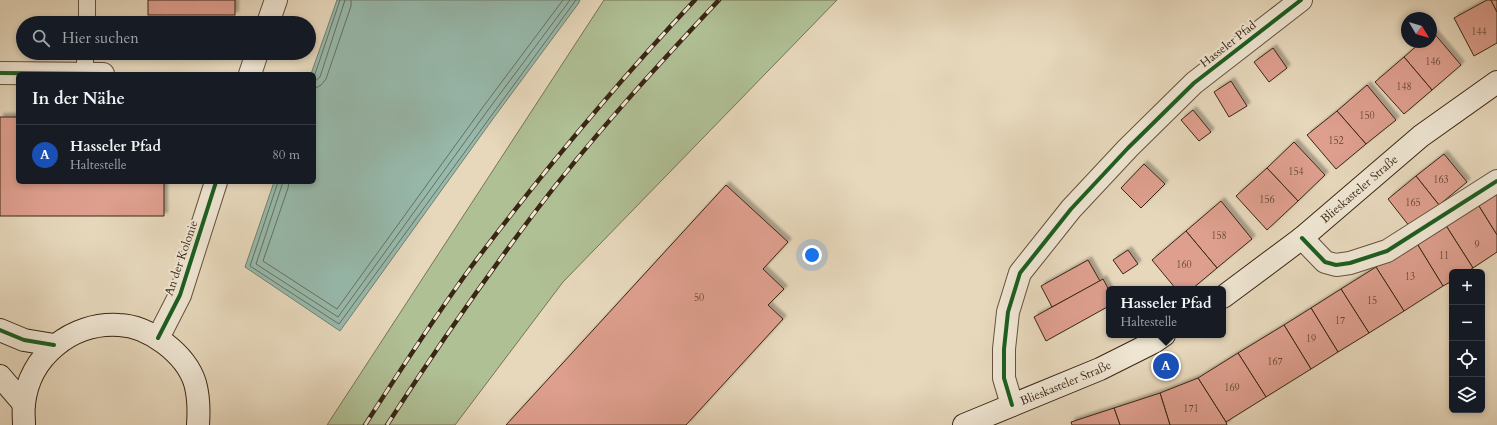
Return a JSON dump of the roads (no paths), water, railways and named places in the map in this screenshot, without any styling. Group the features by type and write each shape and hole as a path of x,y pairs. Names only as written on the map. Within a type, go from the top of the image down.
{"street":[{"path":"270,16 276,0"},
{"name":"Hasseler Pfad","path":"1012,405 1004,378 1004,349 1008,312 1020,273 1071,209 1128,148 1194,82 1301,0"},
{"path":"251,72 255,60"},
{"path":"0,73 91,67"},
{"name":"Blieskasteler Straße","path":"1226,295 1302,238 1421,136 1497,82"},
{"path":"1302,238 1325,262 1336,265 1350,263 1387,251 1497,182"},
{"name":"An der Kolonie","path":"158,338 180,295 215,184"},
{"path":"24,415 27,388 33,372 43,357 54,345 74,333 96,326 120,324 142,330 158,338 182,359 194,382 199,408 198,425"},
{"path":"0,330 24,340 54,345"},
{"name":"Blieskasteler Straße","path":"964,425 1100,369 1160,338"},
{"path":"0,376 24,415"}],"lane":[{"path":"87,16 88,0"}],"water":[{"path":"337,0 580,0 340,331 245,267 273,184 316,184 316,72 312,72"}],"railway":[{"path":"365,425 444,306 497,232 607,97 695,0"},
{"path":"387,425 478,290 535,212 624,103 719,0"}],"place":[{"name":"Hasseler Pfad","path":"1166,366"}]}
